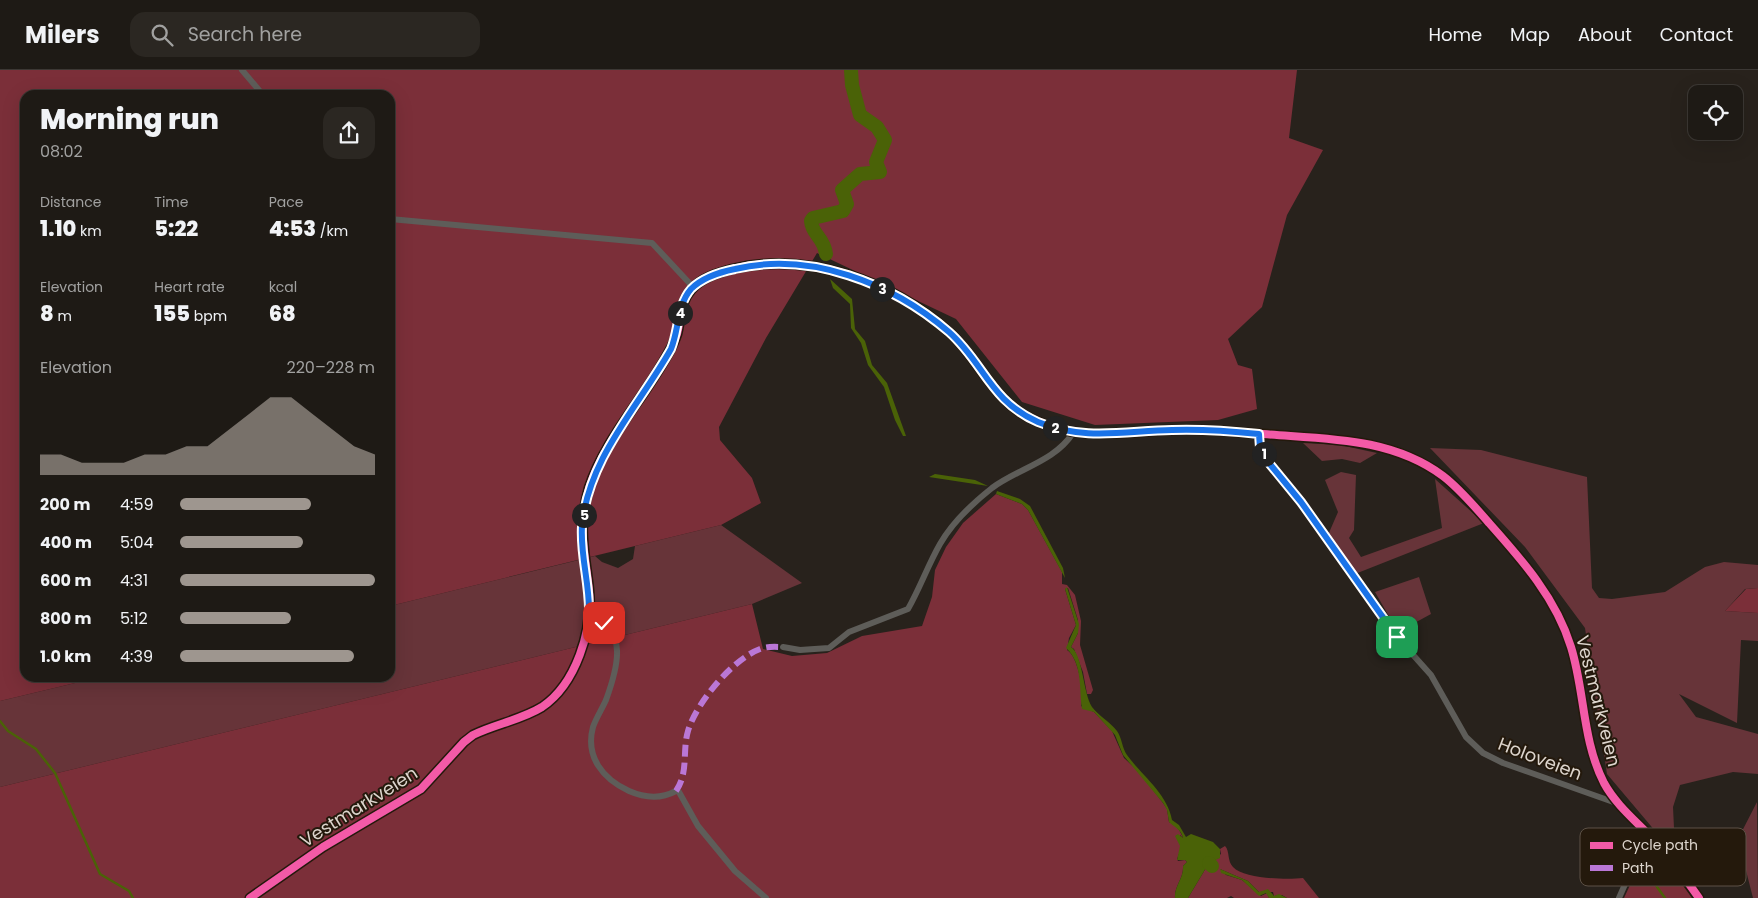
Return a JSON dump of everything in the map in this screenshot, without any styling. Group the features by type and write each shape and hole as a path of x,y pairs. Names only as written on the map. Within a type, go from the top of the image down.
{"street":[{"path":"242,70 260,90"},
{"path":"395,219 652,243 693,287"},
{"name":"Vestmarkveien","path":"250,898 323,847 421,789 464,742 473,736 536,710 553,698 568,680 575,664 589,614 589,589 582,538 589,489 608,450 671,349 677,334 683,304 693,287 702,280 722,272 764,264 807,266 858,278 899,297 948,331 969,354 996,392 1014,409 1052,427 1073,433 1112,434 1194,429 1342,440 1384,447 1419,462 1442,476 1459,490 1526,565 1559,616 1574,658 1592,752 1606,786 1619,804 1642,828"},
{"path":"783,647 800,650 829,648 849,632 908,609 940,544 966,513 992,488 1050,457 1068,442 1073,433"},
{"name":"Holoveien","path":"1259,434 1260,448 1269,463 1301,502 1397,637 1431,675 1466,737 1483,753 1503,763 1619,804"},
{"path":"589,614 610,628 617,642 615,664 608,691 593,727 594,760 598,770 617,784 639,795 660,796 676,791 684,798 698,826 735,871 766,898"},
{"path":"1618,898 1624,886"},
{"name":"Vestmarkveien","path":"1690,886 1699,898"}],"shaded area":[{"path":"0,70 1297,70 1289,138 1323,150 1287,215 1262,307 1228,339 1238,365 1252,369 1257,409 1218,420 1095,425 1022,402 956,319 817,253 766,338 719,427 720,440 752,478 761,503 721,525 395,605 395,90 20,90 20,682 79,682 0,701"},
{"path":"830,279 852,299 855,329 865,341 872,365 887,383 906,436 903,436 895,420 884,387 868,365 861,343 851,328 850,304 833,288"},
{"path":"1303,443 1340,445 1377,453 1360,463 1342,459 1322,461"},
{"path":"1430,448 1481,450 1587,477 1592,588 1599,598 1612,599 1665,592 1705,567 1724,562 1758,565 1758,588 1745,589 1725,611 1758,613 1758,641 1741,640 1737,723 1679,694 1696,717 1758,734 1758,774 1733,772 1680,785 1673,807 1674,828 1653,828 1607,774 1585,628 1525,547"},
{"path":"1341,472 1356,475 1354,530 1349,538 1361,557 1442,528 1435,479 1484,523 1355,574 1328,535 1338,512 1325,480"},
{"path":"935,474 975,480 988,486 929,477"},
{"path":"997,491 1020,499 1030,506 1063,568 1065,578 1028,510 1022,504 996,494"},
{"path":"996,494 1022,504 1028,510 1062,572 1062,584 1067,585 1075,595 1081,621 1080,645 1093,690 1091,694 1087,694 1083,672 1074,649 1071,647 1078,633 1078,620 1068,588 1065,589 1076,625 1069,638 1067,650 1074,660 1080,676 1081,706 1094,712 1112,731 1124,758 1139,772 1163,803 1167,809 1169,822 1182,835 1183,838 1180,835 1180,851 1177,859 1178,861 1185,860 1187,862 1183,866 1175,898 0,898 0,787 752,604 763,649 792,656 827,653 862,636 922,626 932,597 935,570 946,547 963,523"},
{"path":"721,525 802,583 752,604 0,787 0,701 79,682 395,682 395,605 595,556 602,562 618,568 633,559 635,546"},
{"path":"1419,577 1431,614 1398,632 1375,592"},
{"path":"1067,587 1079,624 1078,633 1071,647 1075,651 1081,666 1092,707 1117,731 1127,755 1160,793 1172,820 1179,825 1186,837 1191,834 1213,842 1220,849 1220,858 1209,863 1188,898 1175,898 1183,866 1187,862 1185,860 1177,860 1180,846 1175,836 1178,834 1183,838 1181,833 1169,822 1167,810 1163,803 1123,755 1115,735 1094,712 1082,709 1078,669 1066,648 1076,625 1065,589"},
{"path":"1758,588 1758,613 1725,611 1746,589"},
{"path":"1757,802 1758,898 1753,898 1746,870 1746,828 1744,828"},
{"path":"1225,846 1231,865 1239,871 1266,878 1303,878 1319,898 1287,898 1282,895 1274,896 1273,892 1259,892 1248,881 1220,869 1226,875 1242,880 1261,896 1267,893 1269,898 1234,898 1231,896 1227,898 1188,898 1209,863 1221,854 1220,849"},
{"path":"1220,869 1248,881 1259,892 1268,889 1274,896 1279,894 1287,898 1269,898 1266,893 1259,896 1242,880 1221,873"},
{"path":"1630,886 1683,886 1692,898 1624,898"}],"waterway":[{"path":"826,254 823,244 813,230 811,221 813,218 843,211 847,204 842,190 860,174 880,172 876,162 885,140 877,127 860,115 852,85 851,70"},
{"path":"0,721 8,731 36,749 55,773 100,874 129,891 133,898"},
{"path":"1209,863 1212,866"},
{"path":"1656,886 1665,898"}],"marked path":[{"path":"676,791 683,776 688,731 692,720 707,695 727,672 749,654 766,647 783,647"}],"cycle path":[{"path":"250,898 323,847 421,789 464,742 473,735 517,719 542,707 564,685 580,655 588,622 590,606 583,540 583,516 589,488 596,471 613,438 670,350 677,334 687,295 704,279 715,274 761,264 790,264 819,268 848,275 902,298 949,332 1007,402 1032,419 1050,426 1067,431 1100,434 1170,430 1216,430 1333,439 1380,447 1423,463 1443,476 1467,498 1537,580 1547,596 1565,629 1576,664 1588,733 1597,767 1604,783 1620,806 1642,828"},
{"path":"1691,886 1699,898"}],"route":[{"path":"604,623 597,617 589,614 589,589 582,550 584,511 595,474 630,413 671,349 677,334 683,304 693,287 702,280 722,272 748,266 781,264 807,266 846,274 899,297 955,337 1004,401 1025,416 1052,427 1073,433 1086,434 1194,429 1259,434 1260,448 1269,463 1301,502 1397,637"}]}
